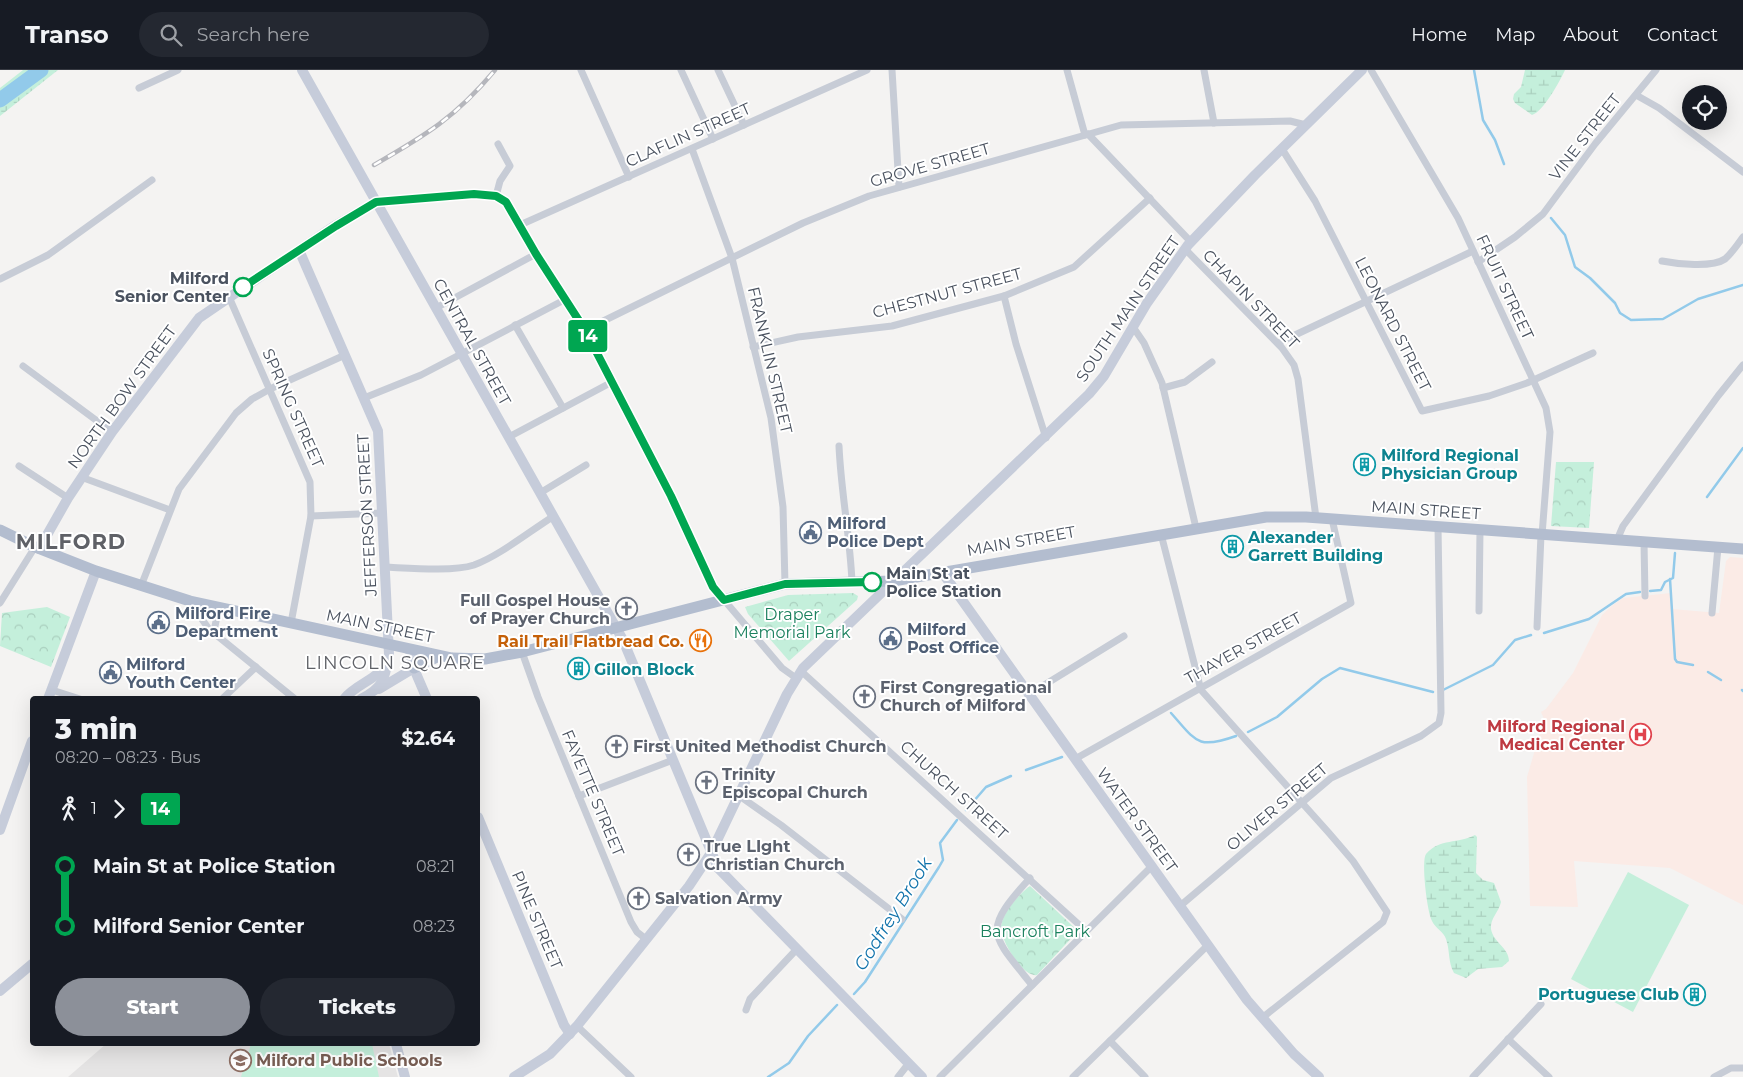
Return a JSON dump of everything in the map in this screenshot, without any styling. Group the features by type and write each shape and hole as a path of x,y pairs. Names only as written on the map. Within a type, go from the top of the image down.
{"main road":[{"name":"CENTRAL STREET","path":"302,70 616,628 718,868 922,1077"},
{"name":"SOUTH MAIN STREET","path":"514,1077 550,1054 574,1030 689,886 711,853 799,674 893,581 1046,438 1089,394 1104,376 1147,303 1188,246 1282,148 1362,70"},
{"name":"NORTH BOW STREET","path":"37,548 81,477 112,432 199,318 299,250 376,202"},
{"name":"JEFFERSON STREET","path":"299,250 378,431 389,645 383,681 374,692"},
{"name":"MAIN STREET","path":"0,530 37,548 96,571 195,602 439,656 480,659 522,652 785,584 893,581 1266,517 1332,519 1743,549"},
{"path":"50,694 96,571"},
{"name":"WATER STREET","path":"942,572 1262,1018 1318,1077"},
{"path":"410,649 414,668 426,696"},
{"path":"367,696 426,660 439,656"},
{"path":"347,696 381,671 386,665"},
{"path":"1,826 30,746"},
{"name":"PINE STREET","path":"480,823 564,1025 574,1030"},
{"path":"0,991 30,966"},
{"path":"397,1046 405,1077"}],"street":[{"path":"139,88 178,70"},
{"path":"581,70 629,177"},
{"path":"681,70 713,140"},
{"path":"718,70 744,126"},
{"name":"CLAFLIN STREET","path":"520,225 579,197 713,140 867,70"},
{"path":"892,70 899,187"},
{"path":"1067,70 1087,134"},
{"path":"1204,70 1214,123"},
{"name":"FRUIT STREET","path":"1371,70 1438,182 1473,251 1546,408 1550,428 1537,627"},
{"path":"1636,95 1656,70"},
{"name":"VINE STREET","path":"1478,262 1515,237 1543,214 1636,95 1659,108 1743,172"},
{"name":"GROVE STREET","path":"585,330 834,209 899,187 1125,124 1290,121 1306,125"},
{"name":"CHAPIN STREET","path":"1087,134 1150,198 1188,246 1278,343 1292,362 1298,379 1316,518"},
{"path":"376,202 474,194 496,196 500,181 510,166 498,144"},
{"name":"LEONARD STREET","path":"1282,148 1315,201 1422,411 1485,397 1533,380"},
{"name":"FRANKLIN STREET","path":"692,149 732,258 771,418 783,507 785,584"},
{"path":"0,279 48,256 152,180"},
{"name":"CHURCH STREET","path":"496,196 506,202 536,254 585,330 671,496 713,587 782,668 799,674 1030,878 1086,931"},
{"name":"CHESTNUT STREET","path":"753,347 798,337 892,326 1004,296 1074,267 1150,198"},
{"path":"1662,261 1684,264 1718,262 1728,256 1743,237"},
{"path":"1278,343 1473,251"},
{"path":"436,308 536,254"},
{"name":"SPRING STREET","path":"229,296 309,476 311,516 291,623"},
{"path":"1004,296 1016,344 1046,438"},
{"path":"364,398 421,375 566,299"},
{"path":"515,325 563,408"},
{"path":"1133,327 1149,351 1163,388 1196,528"},
{"path":"1533,380 1593,353"},
{"path":"141,586 179,489 236,413 252,398 270,388 345,355"},
{"path":"1163,388 1185,382 1212,362"},
{"path":"1617,540 1623,526 1718,396 1743,365"},
{"path":"23,366 112,432"},
{"path":"509,437 612,382"},
{"path":"839,446 841,484 850,537 852,582"},
{"path":"19,466 68,498"},
{"path":"540,493 586,466"},
{"path":"81,477 170,510"},
{"path":"311,516 382,513"},
{"path":"385,567 429,569 472,566 554,516"},
{"name":"THAYER STREET","path":"1075,759 1351,603 1332,519"},
{"name":"OLIVER STREET","path":"1180,906 1336,775 1421,736 1439,723 1441,714 1438,527"},
{"path":"1479,612 1480,530"},
{"path":"1161,534 1200,688 1207,699 1303,802 1351,858 1385,906 1387,917 1262,1018"},
{"path":"1644,542 1645,596"},
{"path":"0,603 37,548"},
{"path":"1712,613 1718,548"},
{"path":"195,602 204,623 291,696"},
{"path":"218,636 215,626 219,608"},
{"path":"1028,694 1124,636"},
{"name":"FAYETTE STREET","path":"522,652 538,697 630,922 637,932 646,939"},
{"path":"225,696 256,667"},
{"path":"579,796 672,760"},
{"path":"738,795 781,825 902,919"},
{"path":"940,1077 1152,866"},
{"path":"1030,878 1000,914 997,929 1002,948 1032,985"},
{"path":"1073,1077 1208,945"},
{"path":"746,1010 750,999 796,950"},
{"path":"1474,1077 1541,1004"},
{"path":"574,1030 631,1077"},
{"path":"1508,1039 1549,1077"},
{"path":"1110,1041 1145,1077"},
{"path":"898,1077 909,1063"},
{"path":"1714,1077 1731,1068 1743,1068"}],"shaded area":[{"name":"Milford Regional Medical Center","path":"1730,557 1743,558 1743,905 1670,868 1574,861 1578,907 1530,906 1527,777 1544,719 1541,712 1546,709 1573,673 1602,615 1613,605 1623,598 1671,593 1672,609 1719,613 1726,561"},
{"name":"Milford Public Schools","path":"104,1046 390,1046 398,1077 68,1077"}],"green space":[{"path":"23,70 58,70 0,116 0,88"},
{"path":"1525,70 1565,70 1546,102 1532,115 1515,103 1513,99 1514,94 1521,87"},
{"path":"1556,462 1594,462 1589,528 1551,526"},
{"name":"Draper Memorial Park","path":"853,593 858,596 857,600 789,661 748,614 745,607 788,595"},
{"path":"47,607 70,617 51,667 0,646 2,613"},
{"path":"1475,835 1477,837 1476,873 1483,880 1494,883 1501,902 1491,925 1492,934 1506,952 1509,961 1502,967 1478,969 1466,978 1454,973 1445,937 1435,926 1430,916 1424,866 1426,854 1431,849 1443,843 1462,840"},
{"path":"1628,872 1689,905 1633,1012 1571,979"},
{"name":"Bancroft Park","path":"1030,886 1078,931 1037,975 1025,971 1013,957 1004,940 1001,926 1012,904"},
{"path":"250,1046 372,1046 379,1077 241,1077"}],"waterway":[{"path":"0,100 41,70"},
{"name":"Godfrey Brook","path":"1474,70 1483,120 1495,140 1504,164"},
{"name":"Godfrey Brook","path":"1551,218 1565,235 1575,267 1590,278 1615,303 1620,313 1631,320 1663,319 1698,299 1743,285"},
{"name":"Godfrey Brook","path":"1707,497 1743,448"},
{"name":"Godfrey Brook","path":"1650,591 1661,590 1665,582 1673,578 1675,553"},
{"path":"1670,579 1675,659 1677,662 1693,665"},
{"name":"Godfrey Brook","path":"1544,633 1589,619 1626,594 1640,592"},
{"name":"Godfrey Brook","path":"1443,690 1493,665 1515,640 1531,635"},
{"name":"Godfrey Brook","path":"1248,732 1277,717 1322,679 1340,668 1433,692"},
{"path":"1708,672 1721,680"},
{"name":"Godfrey Brook","path":"1171,713 1198,740 1213,742 1236,736"},
{"name":"Godfrey Brook","path":"1026,770 1062,757"},
{"name":"Godfrey Brook","path":"966,810 986,787 1011,776"},
{"name":"Godfrey Brook","path":"854,994 865,982 939,867 943,860 940,843 957,820"},
{"name":"Godfrey Brook","path":"768,1077 789,1063 808,1036 837,1005"}],"railway":[{"path":"374,165 439,124 467,100 495,70"}],"bus line":[{"name":"14","path":"243,287 376,202 474,194 496,196 506,202 514,214 536,254 585,330 671,496 713,587 724,600 785,584 872,582"}],"place":[{"name":"Milford Senior Center","path":"243,287"},
{"name":"Milford Regional Physician Group","path":"1365,464"},
{"name":"Milford Police Dept","path":"811,532"},
{"name":"Alexander Garrett Building","path":"1232,546"},
{"name":"Main St at Police Station","path":"872,582"},
{"name":"Full Gospel House of Prayer Church","path":"626,609"},
{"name":"Milford Fire Department","path":"159,622"},
{"name":"Milford Post Office","path":"891,638"},
{"name":"Rail Trail Flatbread Co.","path":"700,641"},
{"name":"Gillon Block","path":"578,669"},
{"name":"Milford Youth Center","path":"110,673"},
{"name":"First Congregational Church of Milford","path":"864,696"},
{"name":"Milford Regional Medical Center","path":"1641,735"},
{"name":"First United Methodist Church","path":"617,746"},
{"name":"Trinity Episcopal Church","path":"706,783"},
{"name":"True LIght Christian Church","path":"688,855"},
{"name":"Salvation Army","path":"639,898"},
{"name":"Portuguese Club","path":"1695,994"},
{"name":"Milford Public Schools","path":"240,1060"}],"district":[{"name":"MILFORD","path":"71,541"},
{"name":"LINCOLN SQUARE","path":"395,663"}]}
